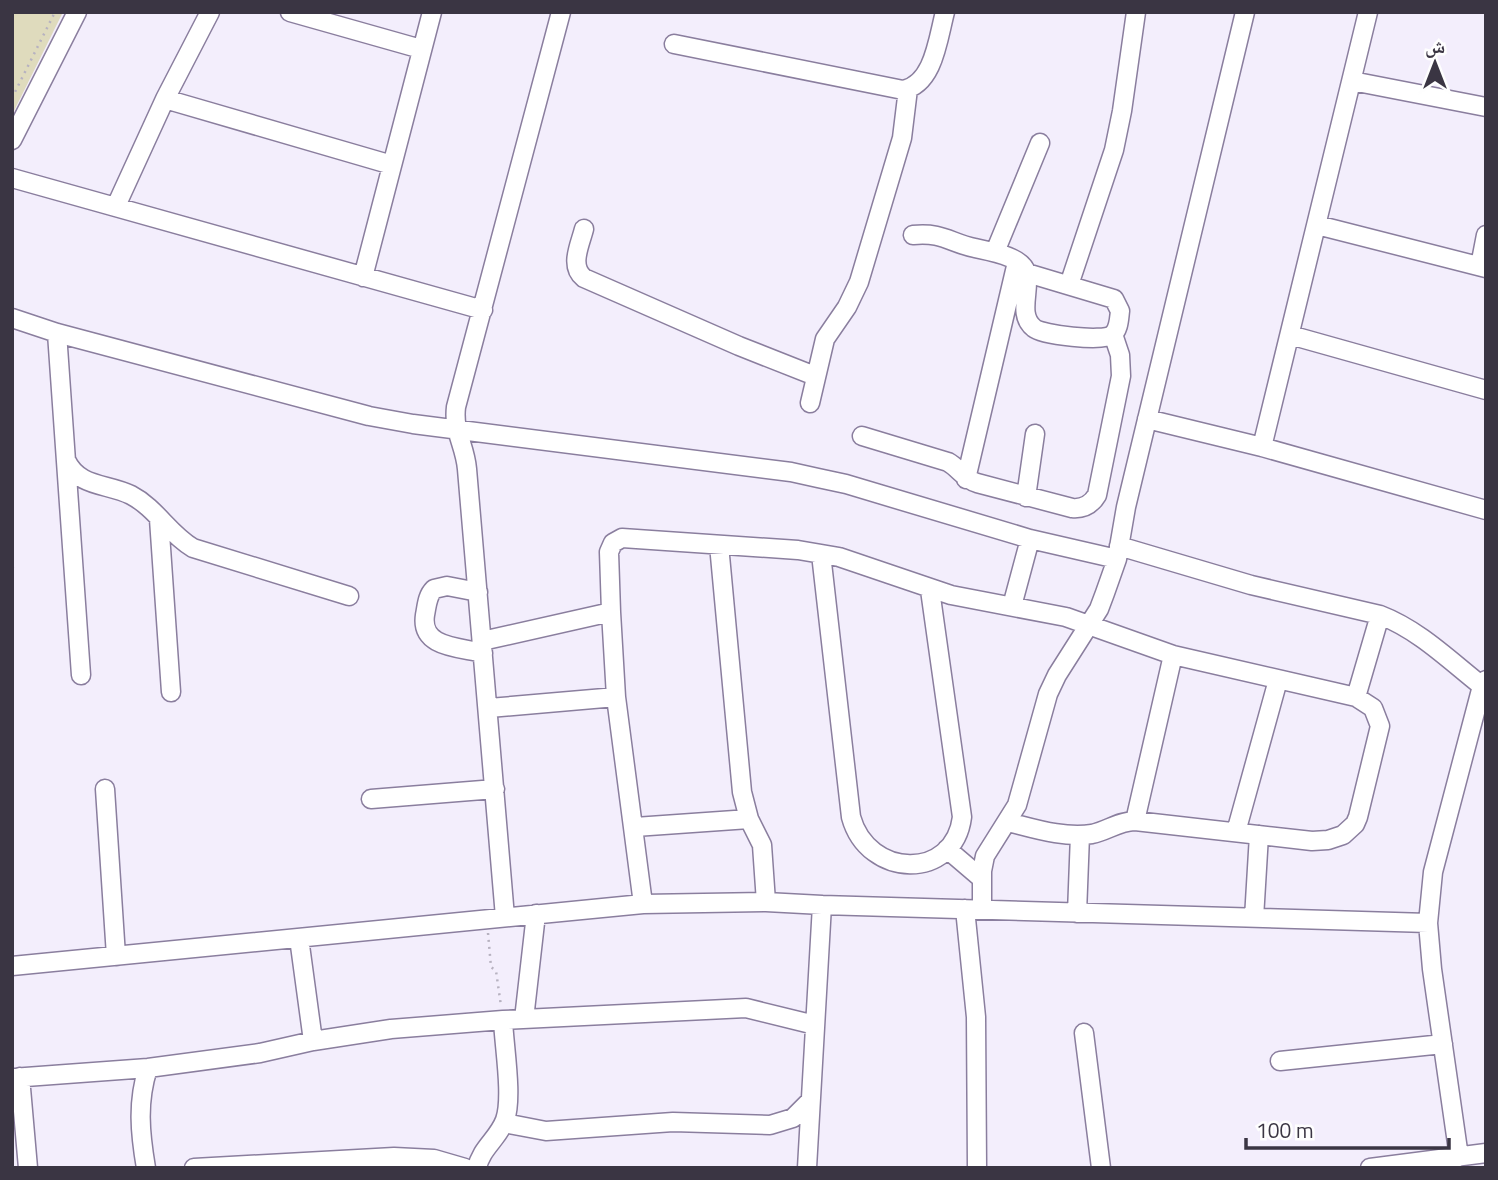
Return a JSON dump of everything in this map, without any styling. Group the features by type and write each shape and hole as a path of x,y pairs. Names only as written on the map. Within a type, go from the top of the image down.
{"street":[{"path":"12,140 77,12"},
{"path":"116,206 210,12"},
{"path":"290,12 421,49"},
{"path":"363,276 432,12"},
{"path":"505,917 467,461 456,431 456,407 561,12"},
{"path":"674,44 908,89 918,85 926,75 945,12"},
{"path":"1069,285 1112,157 1122,111 1136,12"},
{"path":"977,1168 973,909 983,863 988,849 1008,822 1021,795 1048,694 1090,624 1105,593 1118,553 1126,507 1245,12"},
{"path":"1262,447 1368,12"},
{"path":"1352,81 1486,107"},
{"path":"810,403 825,339 847,307 859,282 902,138 908,89"},
{"path":"166,99 393,165"},
{"path":"995,252 1040,143"},
{"path":"12,178 483,310"},
{"path":"1317,225 1483,267 1486,235"},
{"path":"584,229 576,264 578,272 584,278 815,376"},
{"path":"913,235 940,236 971,248 995,252 1022,267 1108,296 1117,301 1120,314 1113,334 1107,338 1098,338 1035,330 1028,323 1022,267"},
{"path":"966,479 1022,267"},
{"path":"12,318 57,333 369,416 456,431 791,472 846,484 1030,539 1118,553 1396,621 1420,635 1484,683 1433,872 1428,923 1459,1157"},
{"path":"57,333 81,675"},
{"path":"862,436 948,462 966,479 1077,509 1091,503 1097,495 1121,376 1120,355 1113,334"},
{"path":"1290,335 1486,390"},
{"path":"1147,419 1262,447 1486,510"},
{"path":"1026,497 1035,434"},
{"path":"64,457 81,479 135,498 184,542 204,553 349,596"},
{"path":"159,519 171,692"},
{"path":"643,904 617,697 608,557 610,547 617,540 636,538 821,554 863,564 930,590 1090,624 1174,654 1356,697 1373,708 1380,726 1361,809 1355,824 1343,835 1328,840 1135,821 1080,835 1048,832 1008,822"},
{"path":"1012,606 1030,539"},
{"path":"719,545 742,792 749,819 764,853 766,902"},
{"path":"821,554 854,828 865,846 892,863 924,862 947,849 958,834 962,809 930,590"},
{"path":"478,592 447,586 434,589 429,596 424,626 426,634 436,642 483,647 611,611"},
{"path":"1356,697 1380,615"},
{"path":"1135,821 1174,654"},
{"path":"1236,832 1278,680"},
{"path":"489,708 617,697"},
{"path":"105,789 116,956"},
{"path":"371,799 495,789"},
{"path":"635,827 749,819"},
{"path":"1077,913 1080,835"},
{"path":"1254,918 1259,835"},
{"path":"947,849 981,878"},
{"path":"12,965 643,904 766,902 1428,923"},
{"path":"807,1168 822,905"},
{"path":"524,1019 536,914"},
{"path":"299,938 313,1041"},
{"path":"28,1168 16,1077 148,1068 260,1054 313,1041 414,1027 503,1020 746,1008 815,1025"},
{"path":"477,1168 481,1154 500,1132 508,1103 503,1020"},
{"path":"1084,1033 1101,1168"},
{"path":"1280,1061 1443,1044"},
{"path":"146,1168 140,1118 143,1082 148,1068"},
{"path":"504,1123 546,1131 673,1122 770,1125 793,1118 810,1101"},
{"path":"770,1125 794,1137 808,1149"},
{"path":"1370,1168 1486,1153"},
{"path":"194,1168 394,1157 434,1159 465,1168"}],"path":[{"path":"12,98 55,12"},
{"path":"12,568 18,569"},
{"path":"486,919 491,967 496,971 503,1020"}],"shaded area":[{"path":"12,12 63,12 12,115"}]}
